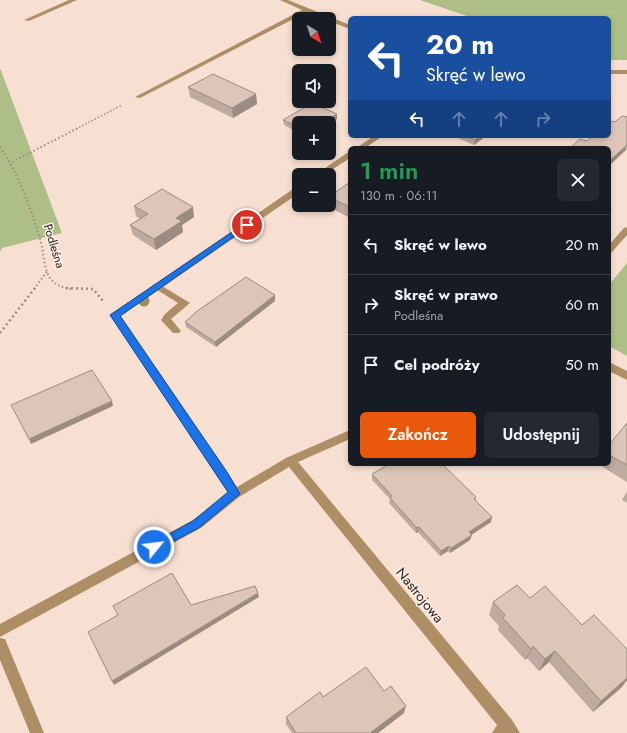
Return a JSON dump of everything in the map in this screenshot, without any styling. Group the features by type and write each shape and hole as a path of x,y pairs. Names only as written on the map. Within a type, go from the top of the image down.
{"street":[{"path":"27,20 74,0"},
{"path":"283,0 348,26"},
{"path":"138,97 307,10"},
{"path":"611,72 627,72"},
{"path":"363,146 376,138"},
{"path":"330,168 348,156"},
{"path":"235,494 219,468 114,315 292,194"},
{"path":"611,248 627,230"},
{"path":"157,286 188,305 168,316 166,320 176,331"},
{"path":"611,367 627,376"},
{"path":"0,631 197,524 235,494 290,461 348,435"},
{"name":"Nastrojowa","path":"290,461 506,730"},
{"path":"0,644 37,733"}],"path":[{"path":"12,162 138,97"},
{"name":"Podleśna","path":"0,147 12,162 41,241 48,270 53,282 67,289 93,288 114,315"},
{"path":"0,333 48,270"}],"green space":[{"path":"420,0 627,0 627,60 611,60 611,16 467,16"},
{"path":"0,68 62,233 2,248 0,252"},
{"path":"627,263 627,356 611,347 611,283"}],"building":[{"path":"213,74 256,94 232,108 188,87"},
{"path":"303,108 323,108 337,114 334,116 292,116 292,124 283,120"},
{"path":"622,116 627,117 627,145 611,159 611,146 572,146 580,139 587,141 591,138 611,138 611,121 615,122"},
{"path":"348,183 348,206 336,200 336,192"},
{"path":"162,189 193,207 176,218 182,221 154,239 130,225 148,214 134,206"},
{"path":"246,277 275,295 215,342 185,322 196,312"},
{"path":"92,370 112,401 29,439 11,405"},
{"path":"627,423 627,465 611,456 611,443"},
{"path":"386,466 444,466 476,497 474,499 492,517 469,532 472,535 451,548 449,546 441,551 419,527 417,528 390,498 392,496 372,474"},
{"path":"172,573 191,605 255,586 258,593 112,681 88,632 118,615 113,606"},
{"path":"517,585 530,598 545,586 582,625 594,615 627,649 627,678 601,701 555,651 545,659 533,646 531,649 503,618 505,615 493,602"},
{"path":"366,667 384,691 391,686 406,706 370,733 296,733 286,717 320,692 323,697"}],"route":[{"path":"154,547 197,524 235,494 224,475 114,315 247,225"}]}
